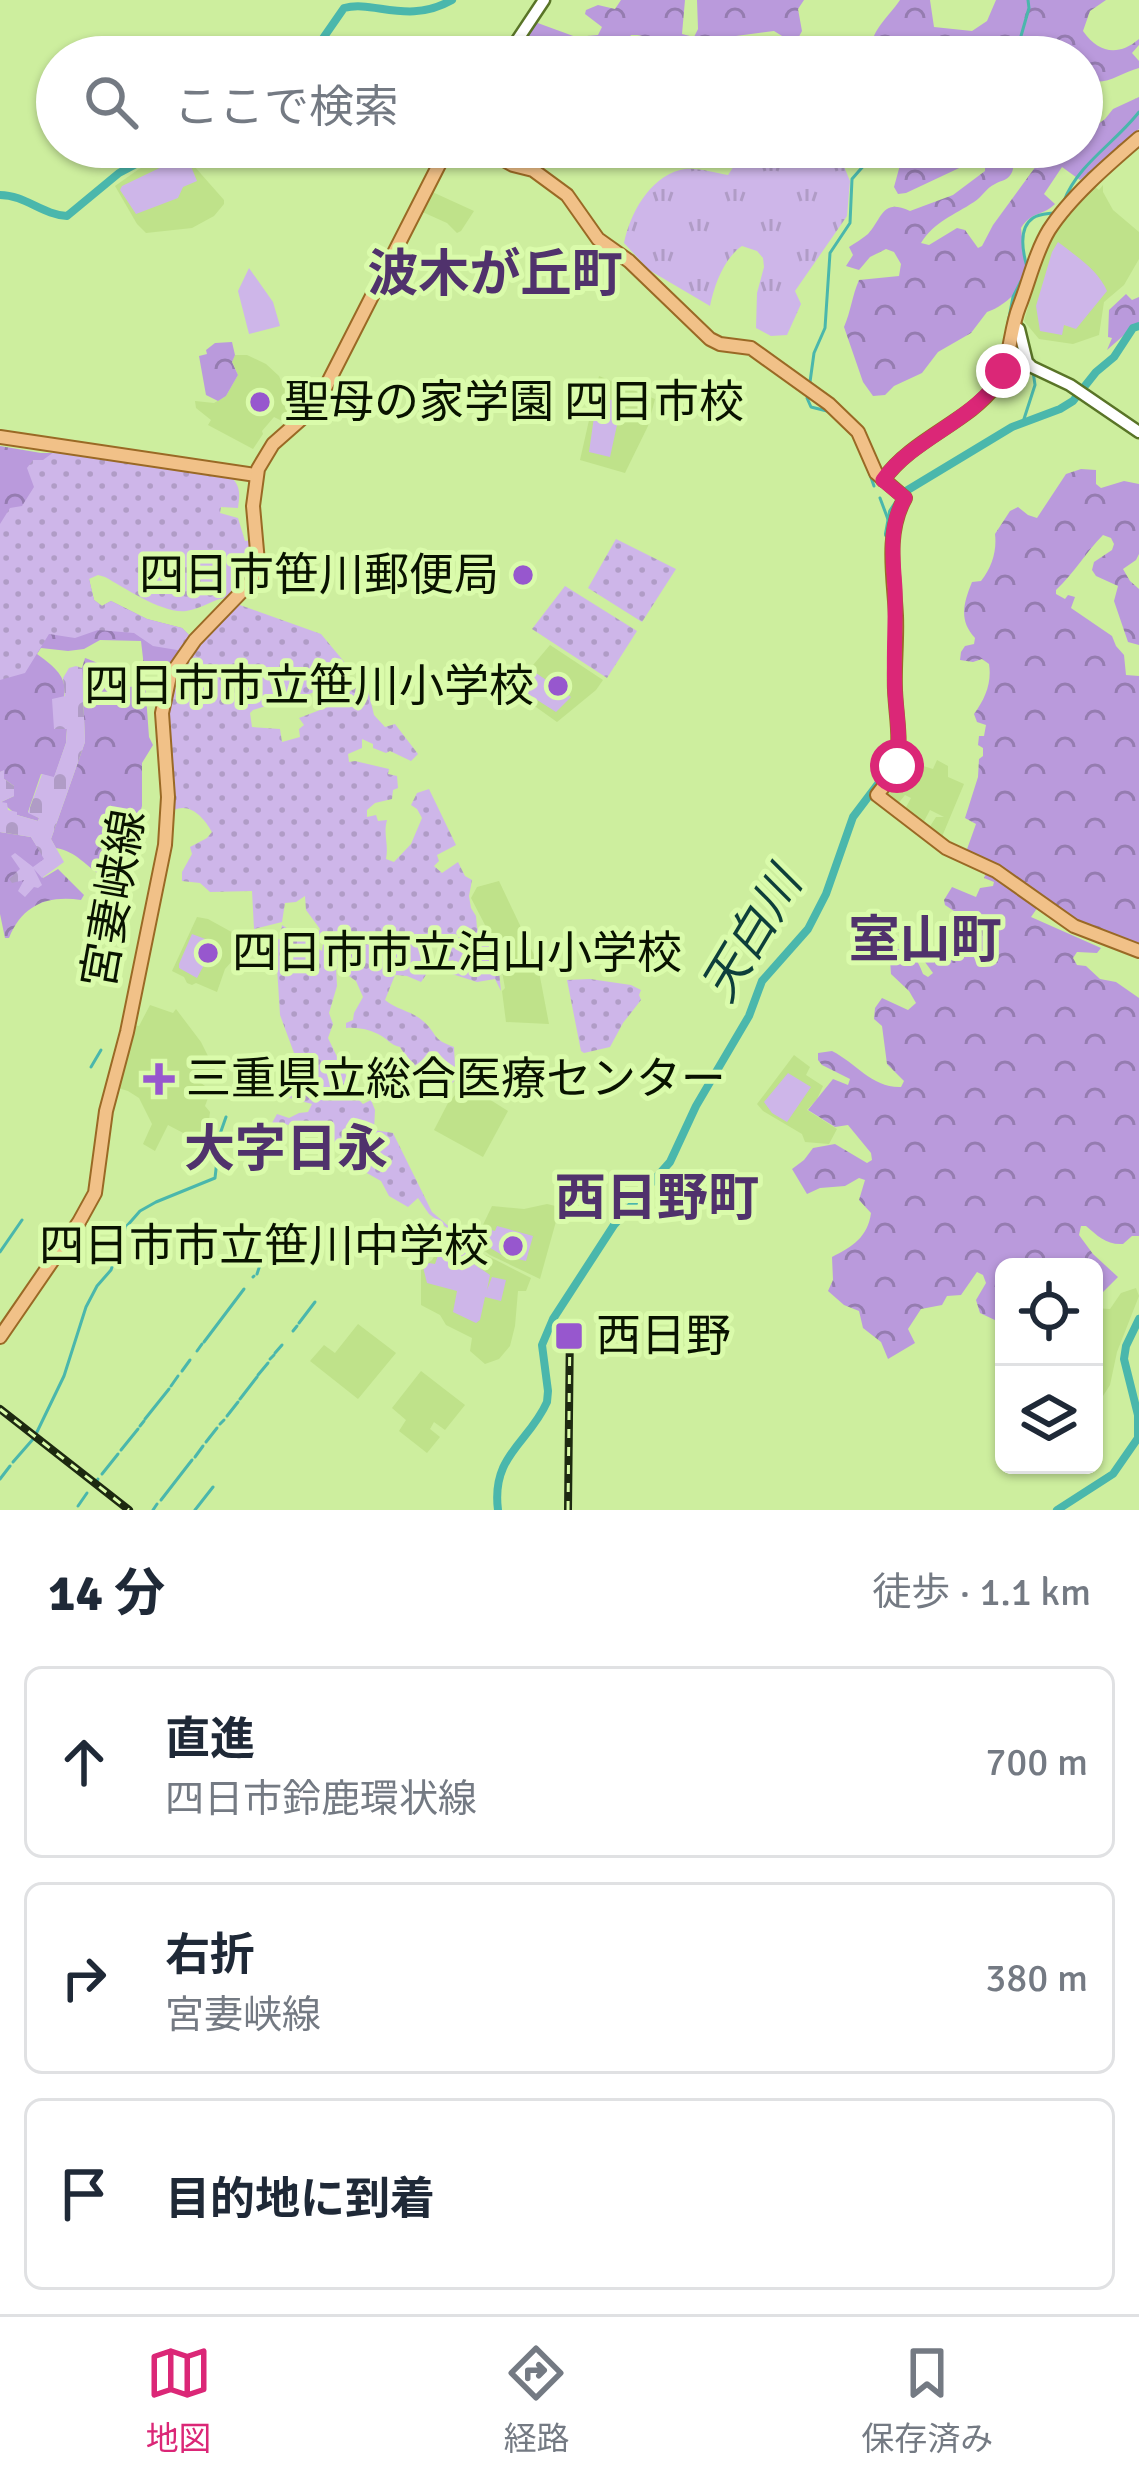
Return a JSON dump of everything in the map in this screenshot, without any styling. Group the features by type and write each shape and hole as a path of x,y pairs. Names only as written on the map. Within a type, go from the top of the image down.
{"main road":[{"path":"520,36 544,0"},
{"path":"883,480 905,455 992,389 1003,371 1049,230 1139,137"},
{"path":"0,437 256,475 269,449 316,406 437,168"},
{"path":"525,168 566,195 593,234 629,261 710,339 751,348 834,408 856,430 871,465 903,496 892,544 900,742 897,766 877,795 946,848 996,871 1074,926 1139,951"},
{"path":"1014,326 1019,328 1027,362 1139,432"},
{"name":"宮妻峡線","path":"0,1337 95,1192 106,1111 165,845 165,693 184,652 255,576 259,558 253,506 256,475"}],"shaded area":[{"path":"196,168 224,204 192,228 146,233 115,186 139,169"},
{"path":"1103,185 1113,210 1139,232 1139,259 1124,285 1104,302 1099,335 1073,344 1039,339 1024,321 1047,243 1090,189 1099,190"},
{"path":"428,190 474,211 461,231 418,210"},
{"name":"聖母の家学園 四日市校","path":"235,355 266,364 284,388 301,395 307,411 285,426 274,417 253,449 208,425 211,420 196,408 195,401 214,403 226,396 238,375 232,361"},
{"path":"599,376 655,399 648,426 625,473 580,460"},
{"name":"四日市市立笹川小学校","path":"550,645 603,680 557,722 512,690"},
{"path":"937,760 948,766 948,777 964,784 941,839 929,828 936,817 944,817 930,810 922,825 904,811 911,798 905,795 897,805 885,792 894,779 912,788 920,765 933,769"},
{"path":"499,881 537,961 549,1024 506,1022 498,950 471,898 477,887"},
{"name":"四日市市立泊山小学校","path":"197,917 237,935 233,960 217,992 187,983 172,971"},
{"name":"三重県立総合医療センター","path":"150,1005 173,1013 176,1009 217,1074 203,1072 201,1083 213,1121 211,1160 202,1147 190,1144 187,1135 168,1125 155,1151 143,1144 152,1124 139,1098 115,1087 132,1025 139,1026"},
{"path":"794,1055 810,1067 806,1075 823,1086 807,1110 837,1129 829,1144 805,1142 802,1134 757,1104"},
{"path":"465,1084 508,1111 483,1157 434,1130"},
{"name":"四日市市立笹川中学校","path":"547,1204 560,1207 540,1279 471,1241 492,1206 524,1209"},
{"path":"453,1239 531,1278 526,1291 518,1291 510,1346 499,1359 485,1364 470,1351 472,1338 421,1305 421,1268 441,1245"},
{"path":"1136,1288 1139,1296 1103,1396 1103,1309 1110,1309 1121,1293"},
{"path":"358,1324 396,1353 358,1399 310,1361 324,1345 335,1353"},
{"path":"421,1371 465,1405 445,1430 434,1422 430,1429 440,1437 427,1453 399,1431 406,1420 392,1408"}],"green space":[{"path":"621,0 685,0 682,34 690,36 587,36 598,35 602,27 586,10 598,5 615,9"},
{"path":"697,0 804,0 798,9 799,36 774,31 694,36"},
{"path":"900,0 930,0 934,27 972,31 987,21 996,0 1106,0 1090,11 1083,31 1088,36 875,33"},
{"path":"535,22 573,36 525,36"},
{"path":"1139,39 1132,53 1139,68 1103,81 1103,48 1117,50"},
{"path":"1139,97 1139,129 1103,160 1103,120 1113,109"},
{"path":"160,168 192,168 197,181 183,187 178,198 136,214 122,186"},
{"path":"733,168 845,168 850,181 847,216 795,291 801,304 787,335 771,336 756,328 764,267 757,251 742,246 730,258 710,306 649,270 624,243 636,209 669,174 698,169 728,175"},
{"path":"899,168 959,168 906,193 898,194 894,187"},
{"path":"985,168 1012,168 1009,176 938,224 921,243 929,245 957,228 965,230 978,248 1035,168 1061,168 1044,194 1055,204 1021,228 1026,269 1012,296 987,312 971,333 938,352 922,373 885,395 873,396 863,382 844,327 859,280 899,276 901,264 886,249 859,270 846,266 853,255 849,247 868,234 888,208 910,211 953,195"},
{"path":"1063,168 1094,168 1080,180"},
{"path":"1058,242 1093,270 1107,291 1076,329 1064,325 1062,335 1040,331 1036,306"},
{"path":"249,268 273,302 280,326 249,334 238,291"},
{"path":"1126,294 1132,300 1139,297 1139,322 1107,350 1112,338 1108,337 1109,310"},
{"path":"232,342 238,375 218,401 206,395 199,356 215,343"},
{"path":"605,398 618,402 610,457 589,452 595,410 602,411"},
{"path":"0,446 82,453 94,600 102,606 111,601 147,619 182,628 193,639 169,670 144,667 141,641 100,640 68,651 41,648 37,654 57,671 64,686 55,729 67,728 54,778 41,774 28,812 38,821 17,815 1,802 14,796 14,786 0,772"},
{"path":"58,449 228,474 239,490 238,508 221,507 220,513 238,518 245,541 253,540 252,575 233,598 177,611 98,575 89,579 94,600 102,606 111,601 147,619 182,628 193,639 183,651 153,646 134,633 98,630 75,638 49,634 25,673 0,680 0,524 10,508 22,506 34,487 27,468 33,460 43,460"},
{"path":"1096,470 1096,484 1101,488 1124,481 1139,484 1139,554 1123,569 1139,589 1139,645 1128,642 1114,601 1118,586 1092,570 1094,562 1112,550 1111,538 1103,535 1056,594 1075,597 1071,608 1112,636 1124,655 1126,675 1139,676 1139,946 1092,932 966,852 976,824 965,818 983,756 979,736 984,736 986,725 977,722 974,714 987,690 990,671 982,659 960,660 965,646 974,644 975,638 964,618 967,597 972,582 981,581 988,570 995,534 1010,511 1018,507 1037,518 1066,474"},
{"path":"616,539 676,569 642,622 588,588"},
{"path":"565,586 637,631 607,678 532,629"},
{"path":"237,604 321,634 346,664 340,675 319,690 253,710 252,727 280,729 282,742 300,737 304,725 299,718 333,705 357,686 368,690 374,715 385,727 395,724 418,754 411,761 373,748 362,739 362,748 348,754 349,762 389,769 388,774 397,776 392,799 367,810 367,817 387,820 386,859 394,862 411,844 422,818 411,805 417,793 429,789 456,845 437,855 434,866 442,873 458,862 472,880 471,908 477,928 497,951 501,991 495,979 477,982 452,974 448,965 454,960 448,961 438,948 442,943 433,932 424,937 429,960 425,977 421,982 395,975 385,1000 419,1018 438,1039 454,1047 459,1075 438,1101 424,1096 428,1082 400,1047 370,1031 346,1028 363,997 356,981 336,967 328,1038 357,1098 363,1104 371,1100 374,1130 393,1133 432,1212 479,1252 429,1214 418,1198 408,1207 389,1196 381,1181 356,1167 331,1138 310,1127 272,1123 277,1114 289,1118 308,1112 312,1104 264,1097 264,1092 299,1087 304,1080 280,1015 277,967 265,955 265,942 280,939 282,925 322,951 316,936 320,929 306,910 305,896 285,903 282,922 254,929 252,891 210,892 200,883 182,881 190,847 212,832 190,810 172,811 167,753 167,715 175,678 195,645"},
{"path":"85,658 125,687 145,682 153,745 142,763 142,806 133,835 121,842 103,877 56,848 51,839 85,742"},
{"path":"76,666 82,668 85,742 51,839 64,862 42,878 34,869 42,885 25,897 18,891 24,880 12,883 9,879 20,869 11,856 15,853 33,867 44,859 31,837 0,832 0,772 4,770 4,779 14,786 14,796 1,802 17,815 38,821 28,813 42,774 54,777 66,743 67,729 54,729 52,699 65,696 63,678"},
{"path":"536,673 571,697 556,712 523,691"},
{"path":"0,832 31,837 45,859 43,878 58,869 84,895 81,900 57,899 37,905 21,918 9,938 5,938 0,914"},
{"path":"987,871 1038,907 1031,917 1101,948 1097,953 1077,952 1073,958 1100,979 1116,982 1139,998 1139,1236 1123,1244 1112,1243 1081,1226 1079,1235 1097,1258 995,1258 995,1320 980,1313 976,1300 986,1283 977,1272 961,1295 947,1296 942,1305 921,1309 908,1329 915,1343 888,1359 881,1342 863,1328 859,1311 828,1291 833,1280 832,1257 858,1240 869,1221 871,1213 859,1200 865,1180 807,1194 792,1169 813,1148 835,1144 867,1163 872,1160 848,1125 835,1127 808,1110 833,1079 848,1085 850,1079 822,1065 818,1053 832,1051 873,1079 901,1087 904,1081 887,1064 882,1026 874,1019 882,998 908,1010 916,1003 891,974 894,949 913,956 928,977 933,973 922,958 923,949 939,941 955,941 966,933 957,913 944,900 952,887 976,897 980,888 993,886 994,882 984,878"},
{"path":"192,934 216,943 197,978 179,968"},
{"path":"567,980 631,985 641,990 641,1000 610,1047 584,1053"},
{"path":"788,1073 811,1087 787,1122 764,1102"},
{"path":"497,1226 533,1236 526,1261 487,1246"},
{"path":"453,1241 490,1275 487,1290 492,1277 506,1280 501,1301 485,1297 476,1323 453,1312 457,1291 427,1283 423,1267 435,1264 440,1250 448,1249"},
{"path":"1103,1263 1118,1277 1103,1292"}],"waterway":[{"path":"325,36 344,8 421,11 452,0"},
{"path":"1021,36 1028,0"},
{"path":"1103,150 1139,112"},
{"path":"0,195 67,216 128,168"},
{"path":"810,382 814,353 825,328 830,253 850,223 852,179 862,168"},
{"path":"1064,201 1086,168"},
{"path":"1027,267 1025,228 1035,217 1053,213"},
{"path":"1008,323 1021,281"},
{"name":"天白川","path":"888,534 892,512 906,491 1012,427 1073,401 1139,326"},
{"path":"1023,422 1035,385 1033,371"},
{"path":"807,398 811,407 827,411"},
{"path":"868,469 874,486"},
{"path":"880,498 889,522"},
{"name":"天白川","path":"498,1510 497,1491 506,1462 547,1402 542,1345 553,1319 614,1225 670,1162 696,1106 749,1016 762,981 808,929 826,894 853,817 881,780"},
{"path":"91,1067 101,1050"},
{"path":"35,1436 64,1376 86,1307 111,1270 126,1227 156,1202 215,1178 226,1117"},
{"path":"0,1252 22,1220"},
{"path":"257,1274 261,1262"},
{"path":"204,1342 244,1289"},
{"path":"299,1323 315,1302"},
{"path":"1057,1510 1113,1474 1138,1438 1138,1415 1124,1359 1139,1319"},
{"path":"293,1331 297,1326"},
{"path":"197,1351 202,1344"},
{"path":"275,1353 282,1345"},
{"path":"270,1359 274,1355"},
{"path":"182,1371 190,1360"},
{"path":"258,1375 268,1363"},
{"path":"171,1386 178,1376"},
{"path":"240,1399 257,1377"},
{"path":"145,1419 169,1389"},
{"path":"227,1416 238,1402"},
{"path":"220,1424 224,1420"},
{"path":"140,1426 144,1421"},
{"path":"206,1442 217,1428"},
{"path":"121,1450 138,1429"},
{"path":"13,1462 34,1438"},
{"path":"195,1457 203,1446"},
{"path":"102,1474 118,1454"},
{"path":"161,1500 192,1460"},
{"path":"0,1479 10,1466"},
{"path":"96,1483 98,1479"},
{"path":"195,1510 213,1487"},
{"path":"78,1506 87,1493"},
{"path":"153,1510 157,1504"}],"railway":[{"path":"568,1510 570,1323"},
{"path":"0,1409 129,1510"}],"place":[{"name":"聖母の家学園 四日市校","path":"260,402"},
{"name":"四日市笹川郵便局","path":"523,575"},
{"name":"四日市市立笹川小学校","path":"558,686"},
{"name":"四日市市立泊山小学校","path":"208,953"},
{"name":"三重県立総合医療センター","path":"159,1079"},
{"name":"四日市市立笹川中学校","path":"513,1246"},
{"name":"西日野","path":"569,1336"}],"district":[{"name":"波木が丘町","path":"495,274"},
{"name":"室山町","path":"925,940"},
{"name":"大字日永","path":"286,1149"},
{"name":"西日野町","path":"657,1198"}],"route":[{"path":"897,766 892,544 905,498 883,480 905,455 985,397 1003,371"}]}
